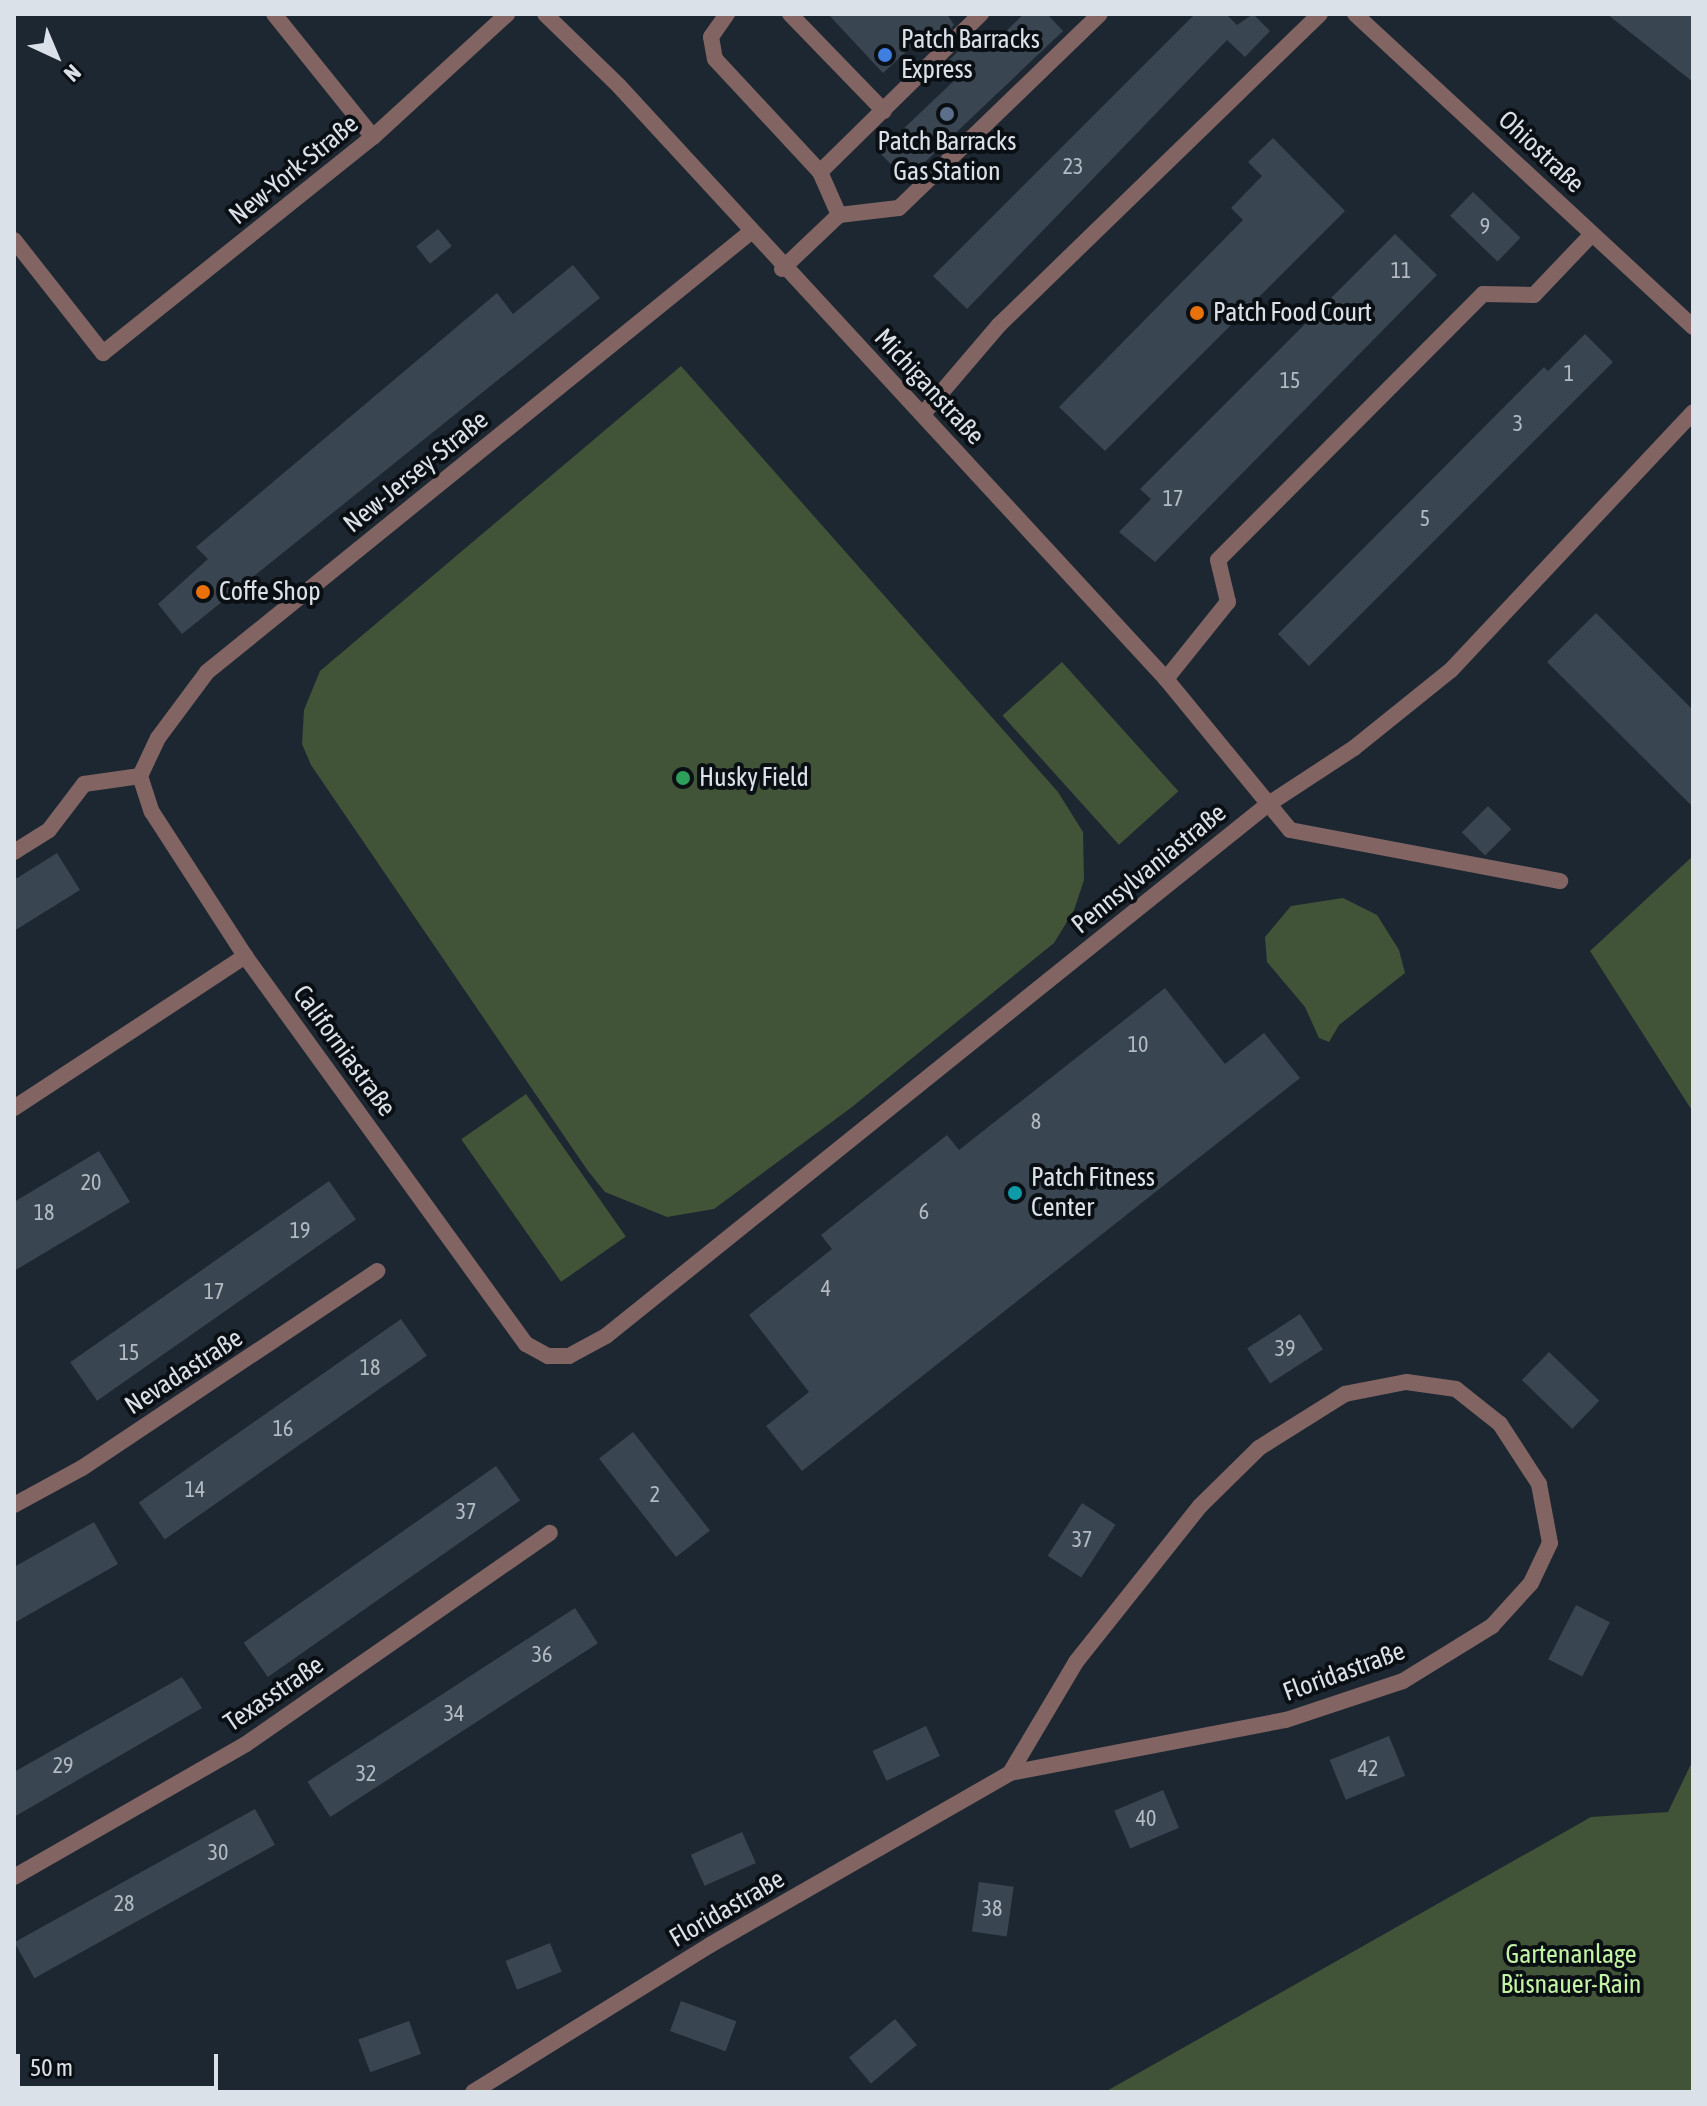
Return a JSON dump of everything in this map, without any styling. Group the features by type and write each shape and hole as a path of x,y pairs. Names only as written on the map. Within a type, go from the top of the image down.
{"street":[{"path":"274,14 373,137"},
{"name":"New-York-Straße","path":"14,240 103,353 373,137 507,14"},
{"name":"Michiganstraße","path":"545,14 752,231 782,269 923,414 1166,679 1290,830 1560,881"},
{"path":"727,14 711,37 715,59 820,172 839,215"},
{"path":"790,14 884,111"},
{"path":"820,172 981,14"},
{"path":"782,269 839,215 899,208 1100,14"},
{"path":"923,414 999,325 1320,14"},
{"name":"Ohiostraße","path":"1355,14 1693,327"},
{"name":"New-Jersey-Straße","path":"140,776 158,738 207,672 752,231"},
{"path":"1166,679 1228,602 1218,560 1483,294 1534,295 1592,234"},
{"name":"Pennsylvaniastraße","path":"526,1344 548,1356 569,1356 606,1336 1267,805 1354,748 1451,670 1693,412"},
{"path":"14,852 49,830 84,784 140,776"},
{"name":"Californiastraße","path":"140,776 152,812 245,956 526,1344"},
{"path":"14,1108 245,956"},
{"name":"Nevadastraße","path":"14,1505 82,1468 377,1271"},
{"name":"Floridastraße","path":"473,2092 710,1945 1010,1773 1286,1720 1403,1681 1492,1626 1531,1583 1550,1543 1539,1484 1500,1424 1456,1389 1406,1382 1345,1394 1259,1448 1200,1506 1076,1662 1010,1773"},
{"name":"Texasstraße","path":"14,1877 246,1744 550,1533"}],"green space":[{"name":"Husky Field","path":"681,366 1058,792 1083,832 1084,880 1074,910 1054,943 852,1107 714,1209 667,1217 605,1192 588,1171 311,765 302,744 304,710 320,671"},
{"path":"1062,662 1178,791 1119,845 1003,716"},
{"path":"1693,856 1693,1112 1590,951"},
{"path":"1343,898 1377,915 1399,950 1405,973 1339,1025 1329,1042 1319,1038 1305,1007 1267,962 1265,937 1291,906"},
{"path":"526,1094 626,1237 561,1282 461,1139"},
{"name":"Gartenanlage Büsnauer-Rain","path":"1693,1760 1693,2092 1105,2092 1591,1817 1668,1812"}],"building":[{"name":"Patch Barracks Express","path":"828,14 947,14 954,25 932,47 922,37 883,73"},
{"name":"Patch Barracks Gas Station","path":"1024,14 1047,14 1063,31 906,180 879,152 960,75 947,62 970,40 983,53"},
{"path":"1195,14 1226,14 1237,25 1253,14 1270,31 1245,57 1227,40 967,309 933,276"},
{"path":"1607,14 1693,14 1693,82"},
{"name":"Patch Food Court","path":"1273,138 1345,211 1105,451 1059,407 1243,220 1231,208 1262,176 1248,162"},
{"path":"1473,192 1520,238 1498,262 1450,216"},
{"path":"438,229 452,246 430,264 416,247"},
{"path":"1395,234 1437,275 1155,562 1119,532 1151,499 1140,489"},
{"path":"573,265 600,298 182,634 158,604 208,559 196,547 497,293 513,314"},
{"path":"1585,334 1613,362 1309,666 1278,634 1544,367 1548,371"},
{"path":"1596,613 1693,710 1693,807 1547,662"},
{"path":"1488,806 1511,829 1485,855 1462,832"},
{"path":"57,853 80,890 14,931 14,880"},
{"name":"Patch Fitness Center","path":"1165,988 1225,1064 1264,1033 1300,1078 802,1471 766,1426 809,1392 749,1315 832,1249 821,1235 947,1135 959,1150"},
{"path":"99,1151 130,1202 14,1271 14,1202"},
{"path":"329,1181 356,1220 97,1401 70,1362"},
{"path":"1300,1314 1323,1349 1270,1384 1247,1348"},
{"path":"401,1319 427,1356 165,1539 139,1503"},
{"path":"1549,1352 1599,1401 1572,1429 1522,1380"},
{"path":"633,1432 710,1531 676,1557 599,1458"},
{"path":"496,1466 520,1500 268,1677 244,1643"},
{"path":"1082,1503 1116,1525 1081,1578 1048,1556"},
{"path":"94,1522 118,1564 14,1623 14,1567"},
{"path":"1576,1605 1610,1622 1582,1677 1548,1659"},
{"path":"575,1608 598,1643 330,1817 307,1782"},
{"path":"182,1677 202,1708 14,1817 14,1772"},
{"path":"926,1726 940,1756 886,1781 873,1751"},
{"path":"1389,1736 1405,1776 1346,1800 1330,1760"},
{"path":"1163,1790 1179,1828 1130,1848 1114,1811"},
{"path":"255,1809 275,1845 34,1978 14,1942"},
{"path":"742,1832 756,1863 705,1886 691,1855"},
{"path":"979,1882 1014,1887 1007,1936 972,1932"},
{"path":"550,1943 562,1972 517,1990 505,1961"},
{"path":"681,2001 736,2021 725,2051 670,2031"},
{"path":"895,2019 917,2045 871,2084 849,2058"},
{"path":"409,2021 421,2054 370,2072 358,2039"}],"place":[{"name":"Patch Barracks Express","path":"885,55"},
{"name":"Patch Barracks Gas Station","path":"947,114"},
{"name":"Patch Food Court","path":"1197,313"},
{"name":"Coffe Shop","path":"203,592"},
{"name":"Husky Field","path":"683,778"},
{"name":"Patch Fitness Center","path":"1015,1193"}]}
